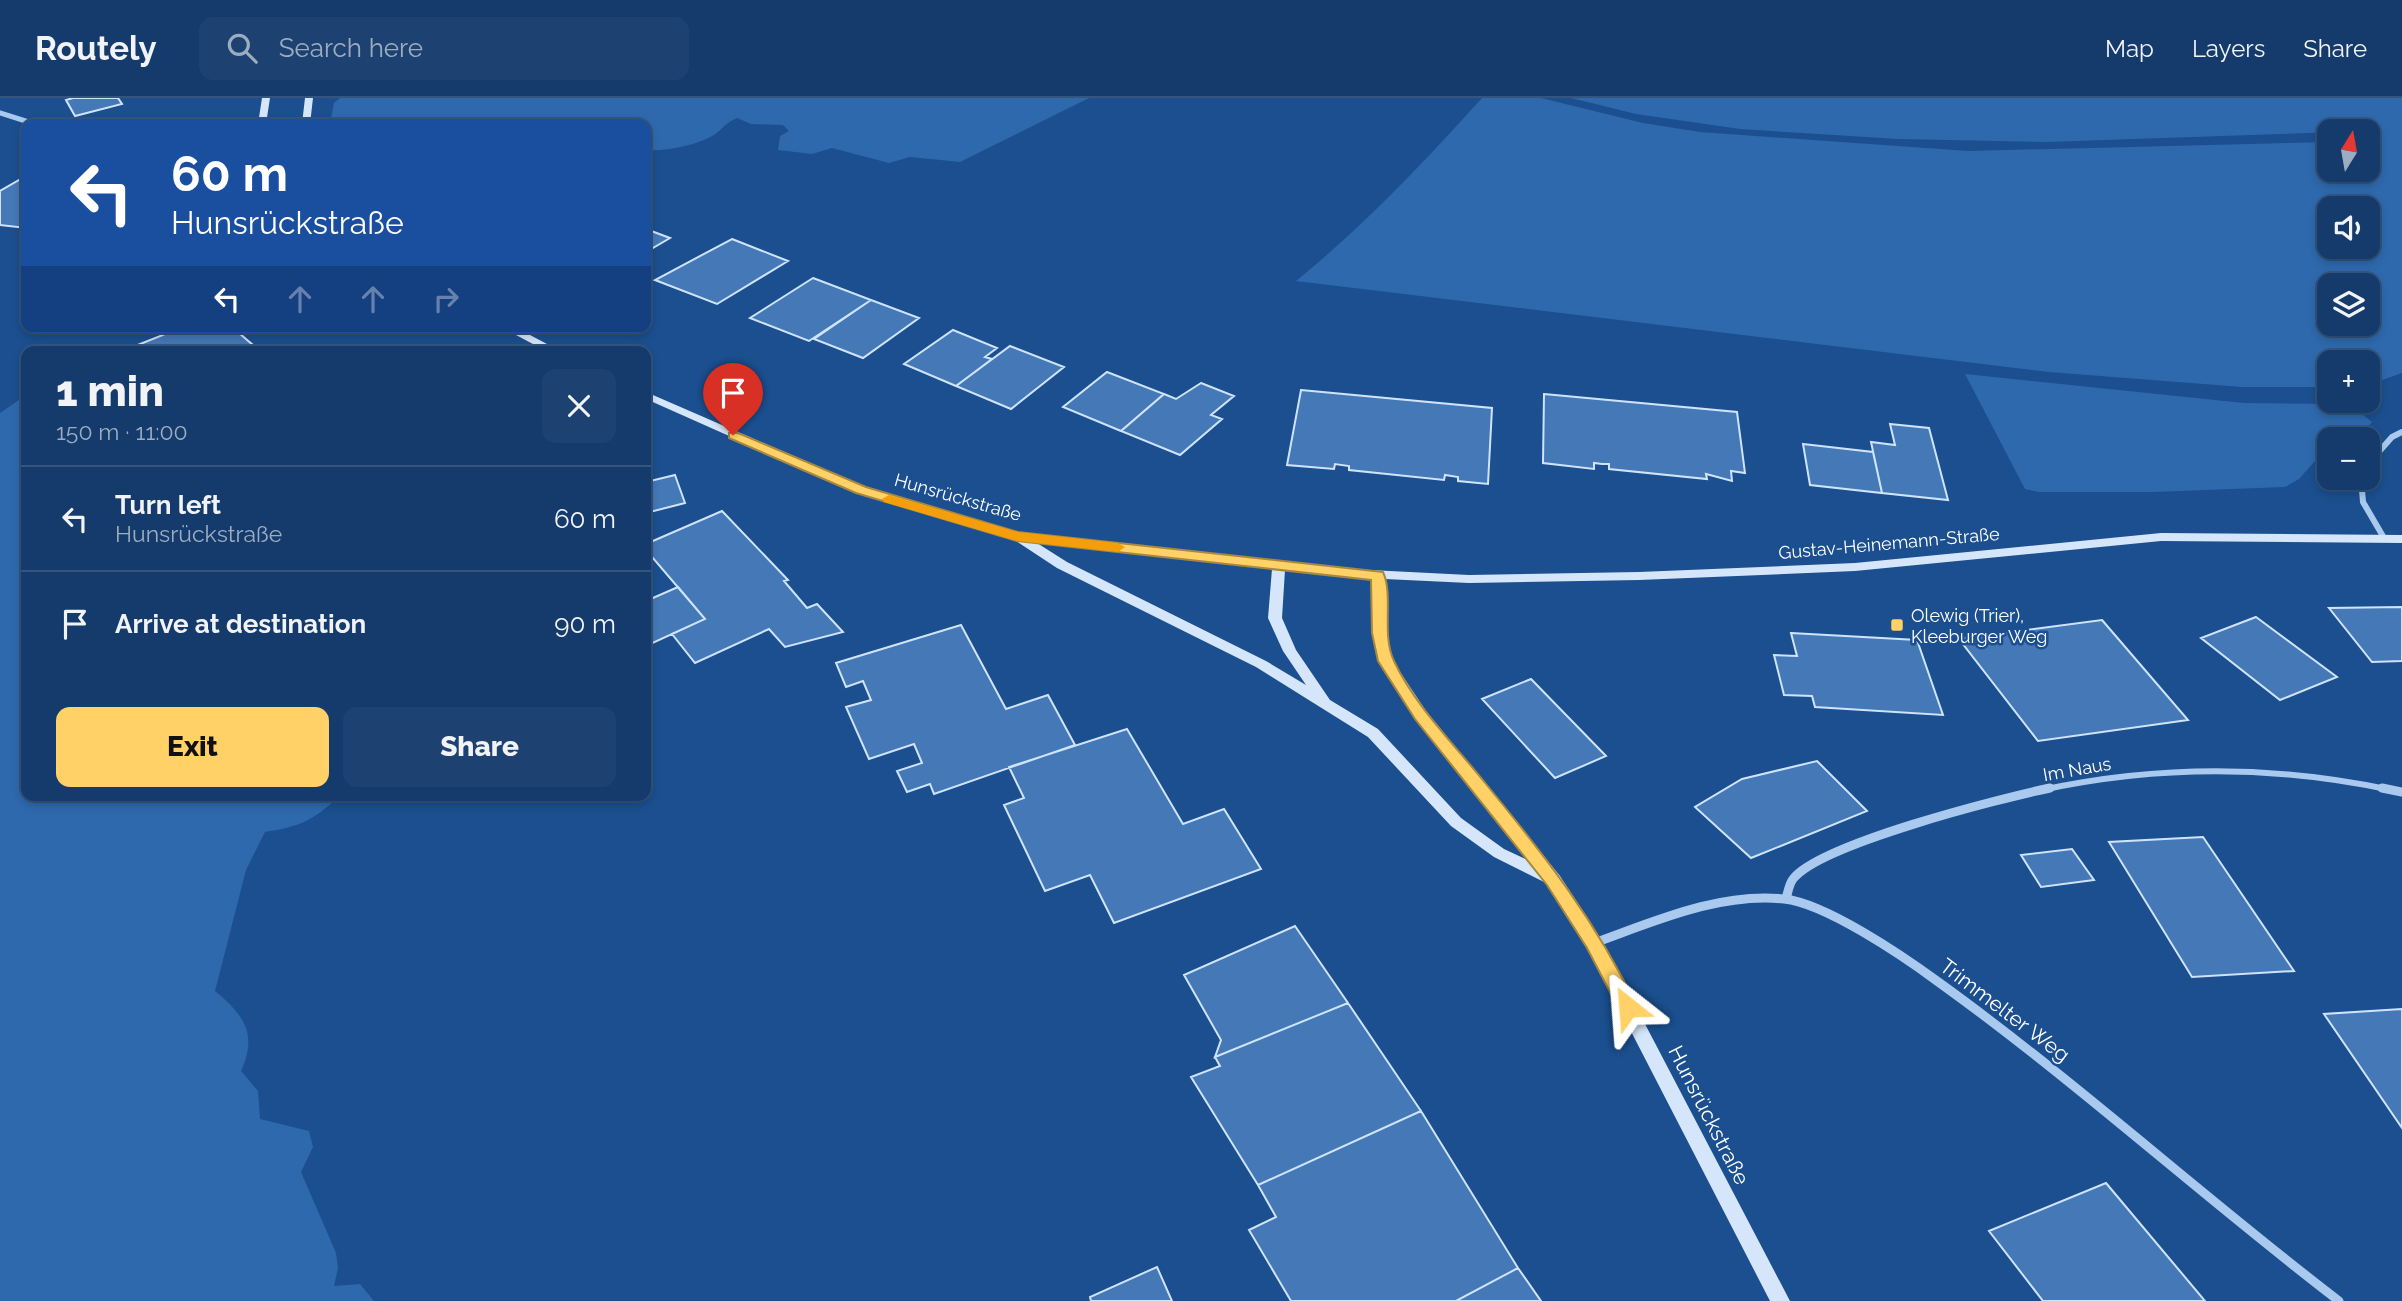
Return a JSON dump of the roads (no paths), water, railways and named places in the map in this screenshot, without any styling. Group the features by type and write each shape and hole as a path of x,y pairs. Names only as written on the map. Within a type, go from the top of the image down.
{"main road":[{"path":"263,119 266,98"},
{"path":"307,119 309,98"},
{"path":"518,333 545,346"},
{"name":"Hunsrückstraße","path":"651,397 861,490 1017,537 1378,576 1379,633 1385,661 1421,715 1554,880 1594,943 1780,1301"},
{"path":"1017,537 1062,565 1261,664 1373,733 1456,822 1499,853 1554,880"},
{"name":"Gustav-Heinemann-Straße","path":"1378,576 1469,579 1639,576 1855,567 2161,537 2402,539"},
{"path":"1279,565 1275,618 1290,652 1326,704"}],"street":[{"path":"0,113 21,120"},
{"path":"2380,450 2392,437 2402,432"},
{"path":"2361,490 2364,505 2384,538"},
{"name":"Im Naus","path":"1786,899 1791,881 1814,863 1892,832 1997,801 2060,787 2196,770 2323,778 2402,792"},
{"name":"Trimmelter Weg","path":"1594,943 1705,908 1728,903 1786,899 1884,943 1956,993 2070,1080 2248,1230 2339,1301"}],"place":[{"name":"Olewig (Trier), Kleeburger Weg","path":"1897,625"}]}
